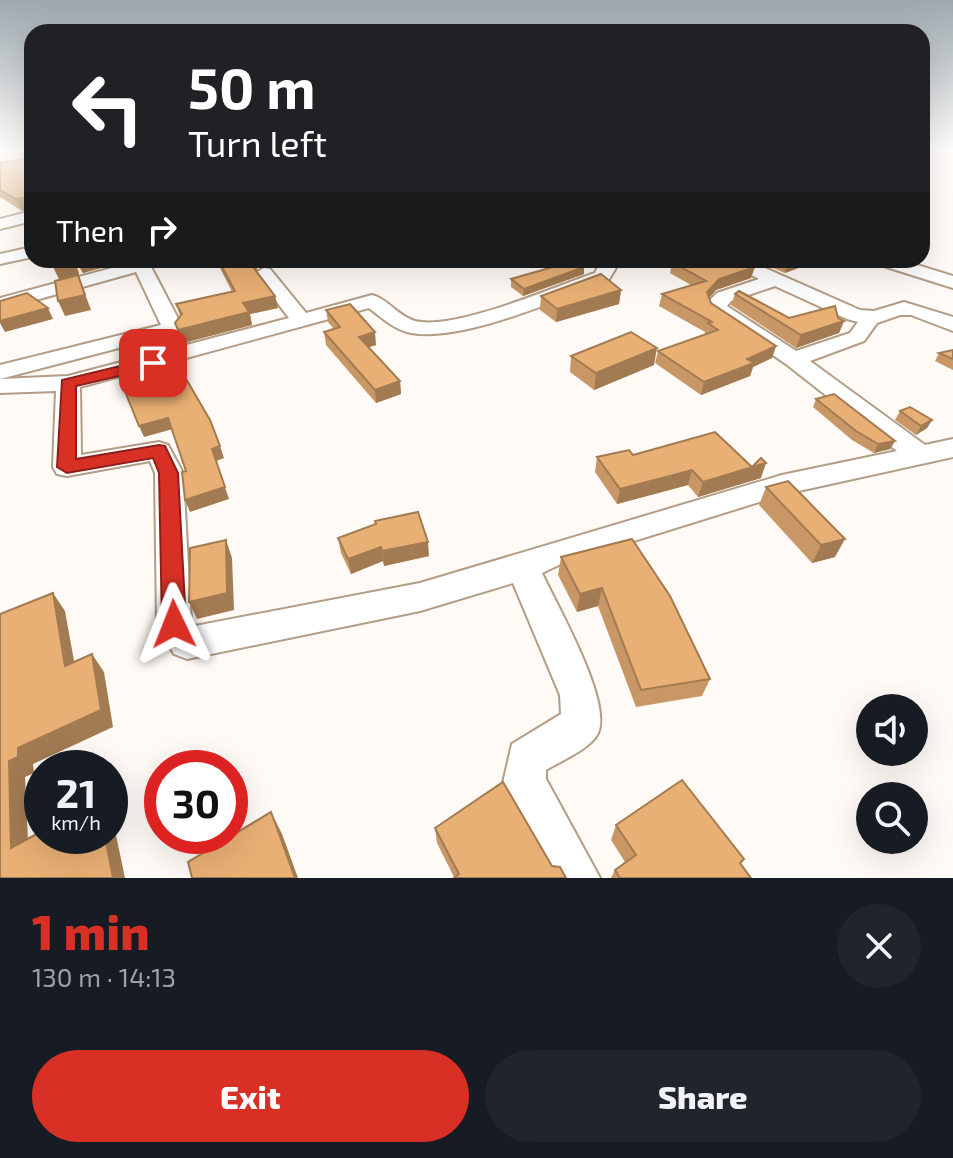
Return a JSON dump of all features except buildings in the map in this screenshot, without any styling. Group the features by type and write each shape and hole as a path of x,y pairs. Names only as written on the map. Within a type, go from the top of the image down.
{"street":[{"path":"0,224 24,218"},
{"path":"0,259 24,254"},
{"path":"0,304 130,268"},
{"path":"0,372 173,328 143,268"},
{"path":"0,386 68,383 206,349 372,301 404,324 435,328 602,277 607,268"},
{"path":"749,268 870,319 882,318 894,310 907,308 953,325"},
{"path":"908,268 953,282"},
{"path":"264,273 301,320"},
{"path":"775,280 724,297 717,303 717,308 937,452"},
{"path":"794,359 857,337 870,319"},
{"path":"68,383 67,467 159,451 169,473 174,624 187,643 420,597 523,567 557,552 590,545 782,485 937,452"},
{"path":"523,567 579,695 582,724 527,759 524,783 577,878"}],"route":[{"path":"153,363 68,383 67,467 159,451 169,473 174,624"}]}
